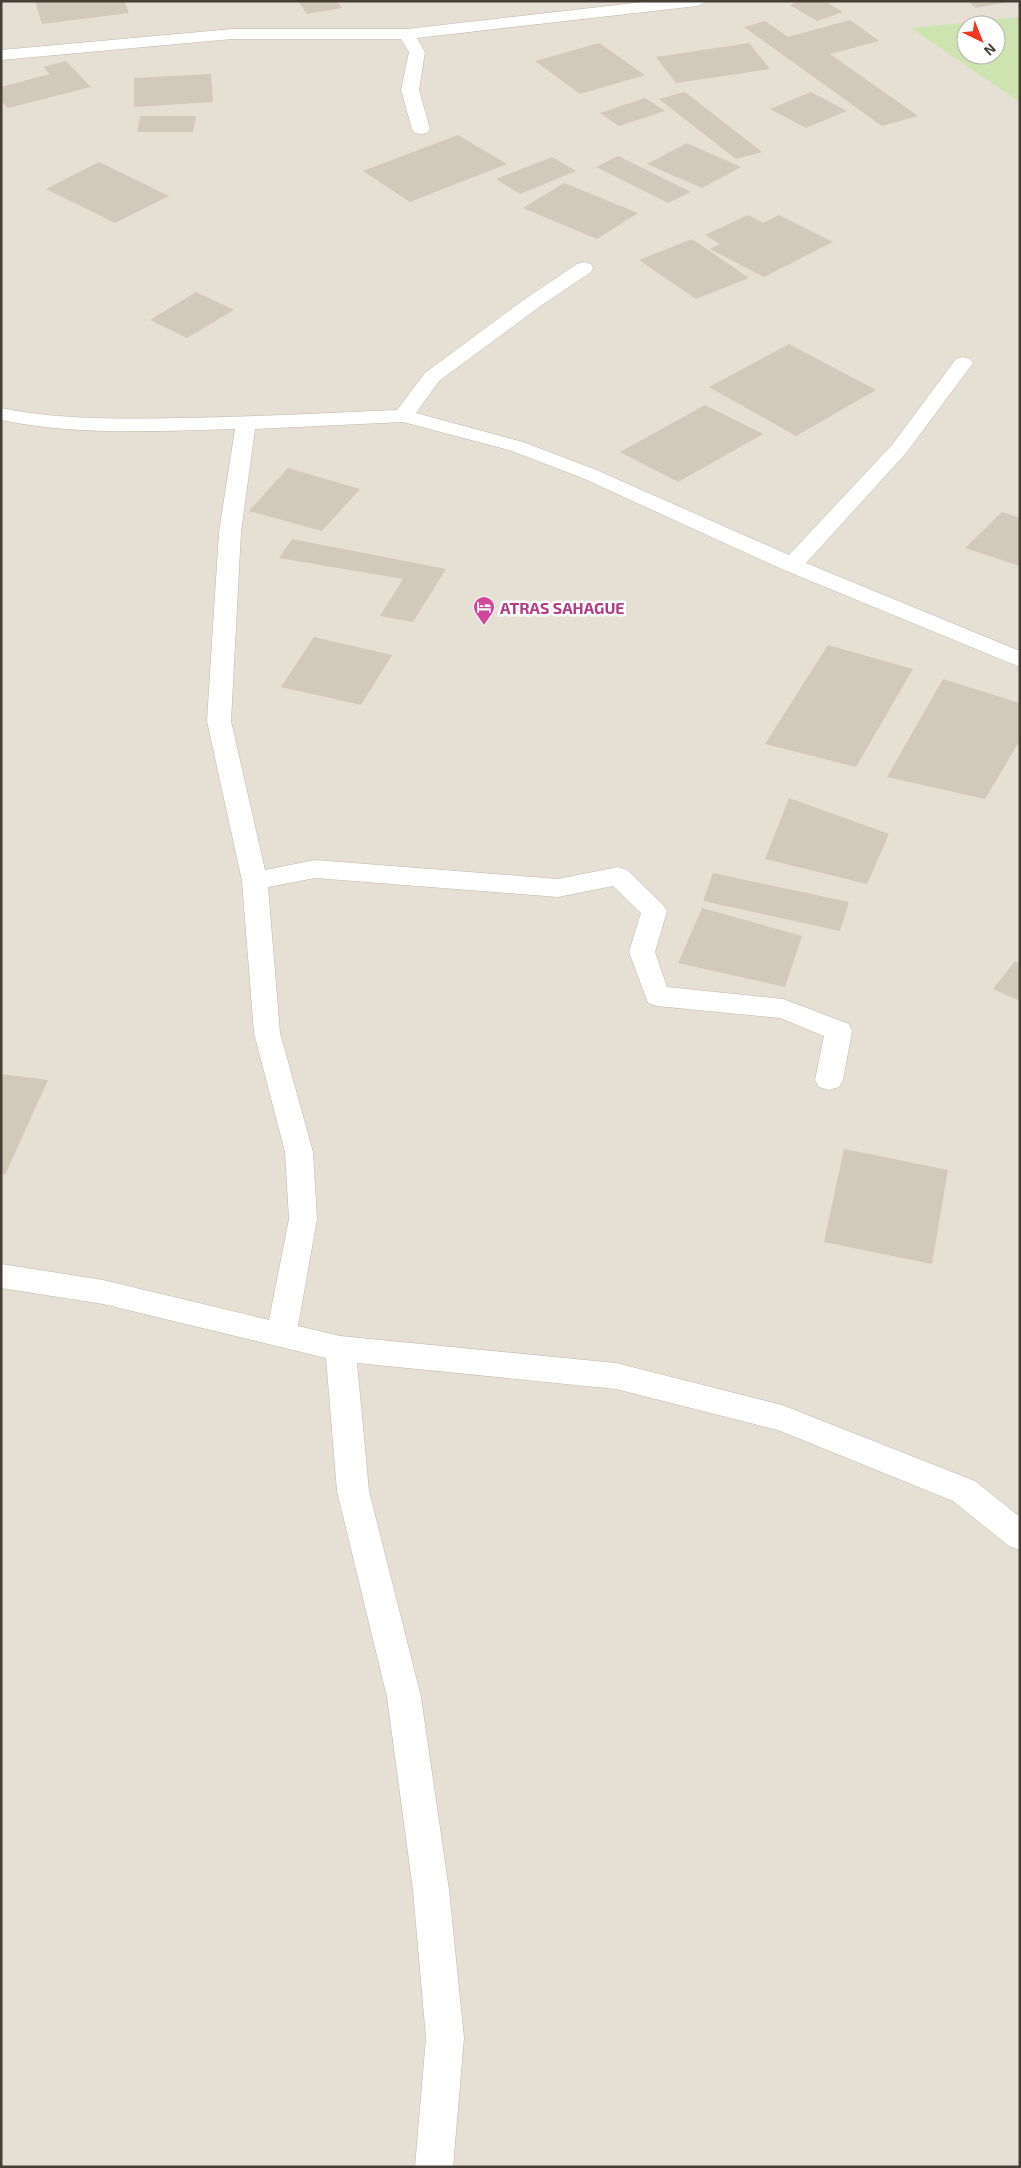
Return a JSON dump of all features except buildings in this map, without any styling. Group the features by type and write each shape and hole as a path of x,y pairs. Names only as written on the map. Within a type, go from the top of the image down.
{"street":[{"path":"541,1 542,19"},
{"path":"1,55 232,34 407,34 697,1"},
{"path":"407,34 417,52 410,90 421,129"},
{"path":"403,416 432,377 484,341 532,303 584,268"},
{"path":"792,566 873,475 899,449 963,363"},
{"path":"1,414 35,421 132,425 246,423 403,416 516,446 587,473 677,512 792,566 1020,660"},
{"path":"246,423 230,532 219,721 255,882 267,1033 299,1152 303,1219 281,1336"},
{"path":"255,882 315,869 558,888 618,876 654,912 642,952 657,996 783,1009 840,1030 829,1080"},
{"path":"1,1276 103,1292 340,1349 616,1376 782,1418 964,1491 1020,1536"},
{"path":"340,1349 353,1491 404,1697 432,1890 445,2038 434,2167"}],"shaded area":[{"path":"1,1 1020,1 1020,2167 1,2167"}],"green space":[{"path":"1020,17 1020,102 966,65 1006,65 1006,18"},
{"path":"956,23 956,59 911,28"}],"place":[{"name":"ATRAS SAHAGUE","path":"484,626"}]}
